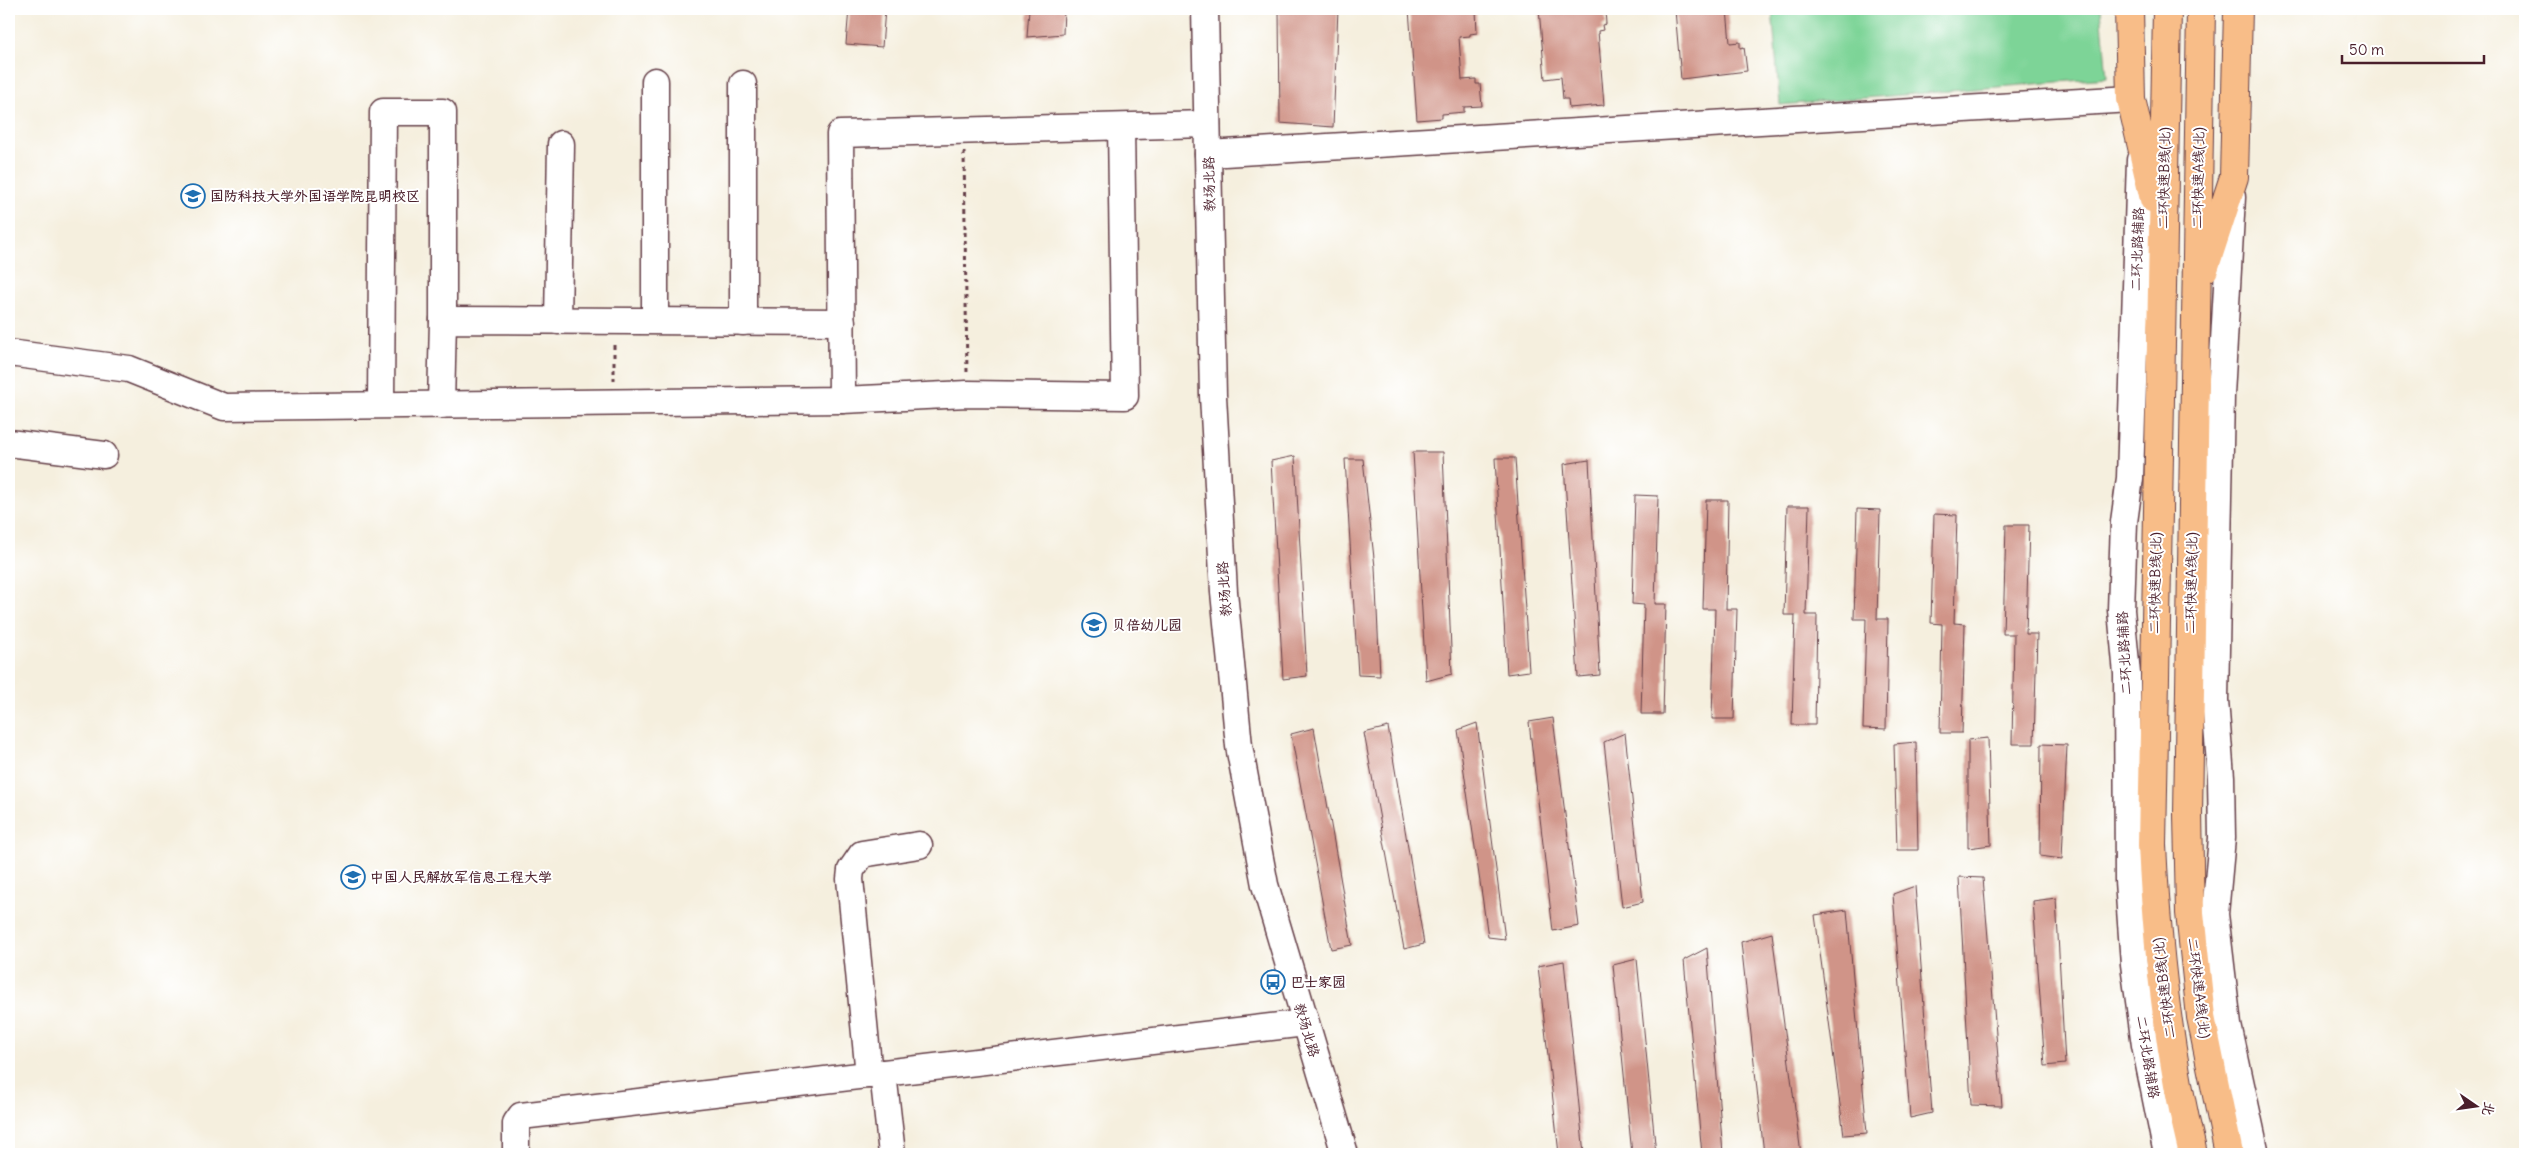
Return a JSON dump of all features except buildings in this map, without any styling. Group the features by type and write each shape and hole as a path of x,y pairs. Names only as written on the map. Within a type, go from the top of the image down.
{"highway":[{"path":"2129,9 2131,99 2141,150 2162,231"},
{"name":"二环快速B线(北)","path":"2167,9 2152,845 2159,955 2170,1045 2193,1154"},
{"name":"二环快速A线(北)","path":"2202,9 2195,299 2188,784 2190,913 2201,1017 2228,1154"},
{"path":"2195,299 2234,177 2238,9"}],"street":[{"name":"教场北路","path":"1205,9 1214,406 1224,592 1239,746 1265,885 1345,1154"},
{"path":"655,81 656,320"},
{"path":"743,322 744,84"},
{"path":"1208,154 2131,99"},
{"path":"381,404 383,112 443,112 441,405"},
{"path":"842,400 840,134 1207,124"},
{"path":"9,353 129,369 224,408 381,404 441,405 842,400 967,394 1125,396 1121,127"},
{"path":"558,320 561,144"},
{"name":"二环北路辅路","path":"2141,150 2130,478 2124,522 2121,610 2127,674 2128,881 2134,964 2145,1045 2167,1154"},
{"path":"2234,177 2221,404 2215,700 2221,777 2222,838 2216,914 2228,1025 2256,1154"},
{"path":"443,320 842,322"},
{"path":"9,443 104,455"},
{"path":"892,1154 876,1074 850,879 851,870 862,854 919,845"},
{"path":"516,1154 516,1123 521,1116 1305,1023"}],"path":[{"path":"964,131 967,394"},
{"path":"614,322 614,403"}],"green space":[{"path":"1772,9 2101,9 2107,78 1780,105"}],"place":[{"name":"国防科技大学外国语学院昆明校区","path":"193,196"},
{"name":"贝倍幼儿园","path":"1094,625"},
{"name":"中国人民解放军信息工程大学","path":"353,877"},
{"name":"巴士家园","path":"1273,982"}]}
